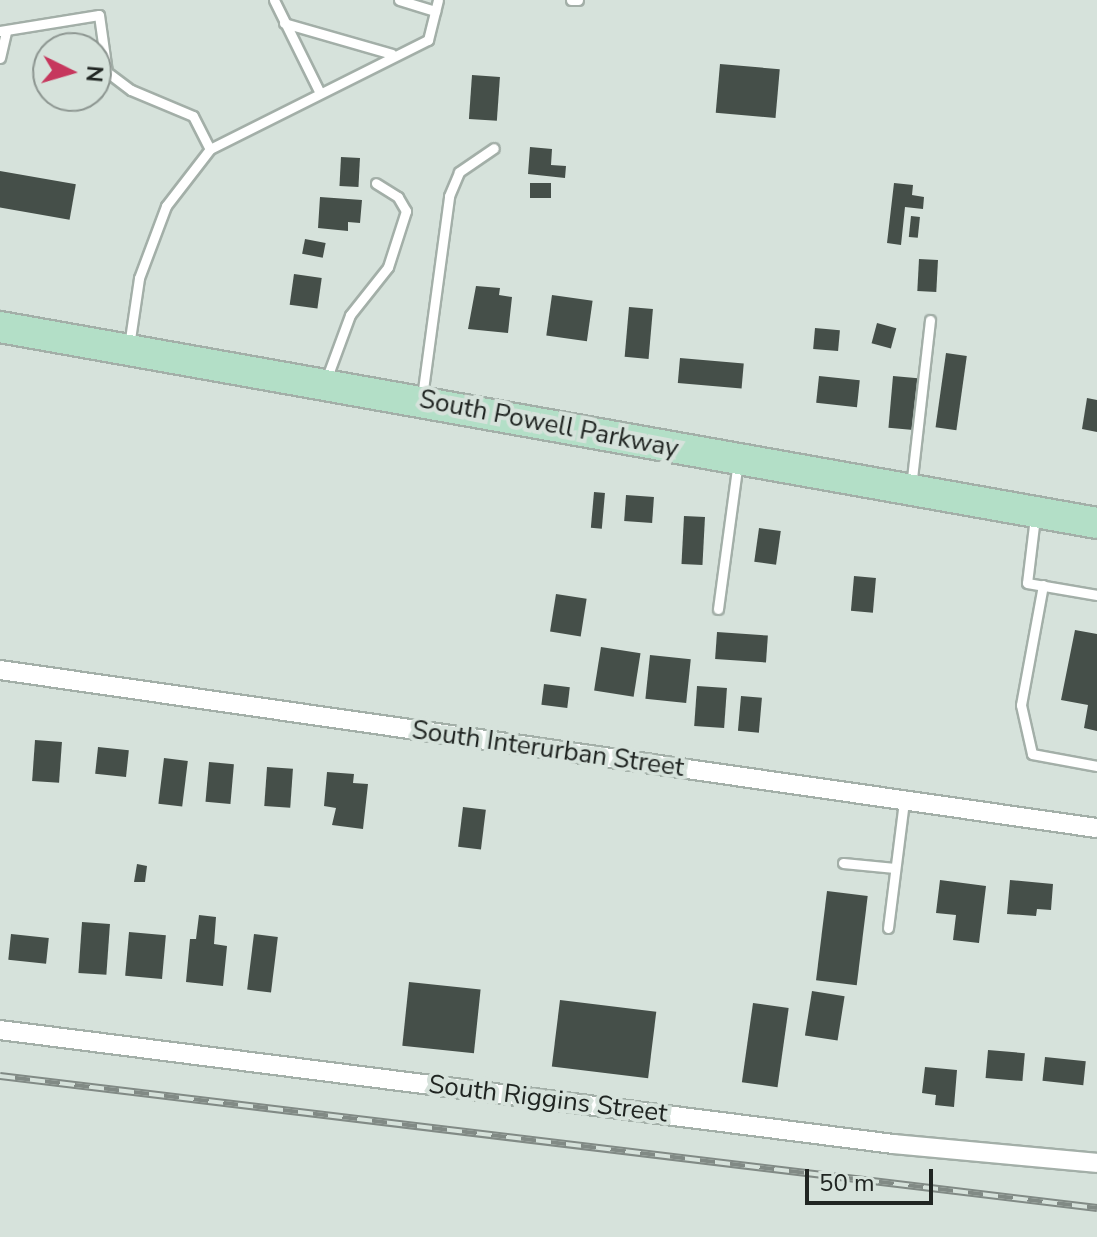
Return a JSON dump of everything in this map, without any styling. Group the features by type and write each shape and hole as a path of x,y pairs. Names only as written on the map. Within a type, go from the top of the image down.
{"main road":[{"name":"South Powell Parkway","path":"0,327 1097,523"}],"street":[{"name":"South Interurban Street","path":"3,669 1097,828"},
{"name":"South Riggins Street","path":"0,1030 894,1144 1097,1163"}],"lane":[{"path":"274,0 319,91"},
{"path":"129,349 139,278 166,206 210,149 392,54 428,40 437,5 399,0"},
{"path":"571,0 578,0"},
{"path":"0,58 3,31 99,15 107,72 131,90 193,116 210,149"},
{"path":"284,23 392,54"},
{"path":"421,400 449,196 459,172 494,148"},
{"path":"325,383 350,315 388,267 406,211 398,197 376,183"},
{"path":"910,490 930,320"},
{"path":"718,609 739,459"},
{"path":"1036,512 1027,583 1097,595"},
{"path":"1043,585 1021,705 1032,754 1097,766"},
{"path":"888,928 904,801"},
{"path":"843,863 895,868"}],"building":[{"path":"720,64 780,69 776,118 716,113"},
{"path":"472,75 500,77 497,121 469,119"},
{"path":"530,147 552,149 551,165 566,166 565,178 528,174"},
{"path":"341,157 360,158 358,187 339,186"},
{"path":"0,171 76,184 70,220 0,208"},
{"path":"530,183 551,183 551,198 530,198"},
{"path":"894,183 913,185 912,195 924,197 923,209 905,207 901,245 887,243"},
{"path":"320,197 362,200 360,223 348,222 348,231 318,228"},
{"path":"911,216 920,217 918,238 909,237"},
{"path":"305,239 326,243 323,258 302,254"},
{"path":"919,259 938,260 936,292 917,291"},
{"path":"294,274 322,278 317,309 290,305"},
{"path":"476,286 500,288 499,295 512,297 508,333 468,329"},
{"path":"552,295 593,301 587,341 546,336"},
{"path":"629,307 653,309 649,359 625,357"},
{"path":"877,323 896,328 891,348 872,343"},
{"path":"815,328 840,330 838,351 813,349"},
{"path":"946,353 967,356 956,430 936,427"},
{"path":"680,358 744,364 742,388 678,383"},
{"path":"819,376 860,380 857,407 816,403"},
{"path":"893,376 918,378 913,430 888,428"},
{"path":"1087,398 1097,400 1097,432 1082,429"},
{"path":"594,492 605,493 602,529 591,528"},
{"path":"626,495 654,497 652,523 624,521"},
{"path":"684,516 705,517 702,565 681,564"},
{"path":"759,528 781,531 776,565 754,562"},
{"path":"854,576 876,578 873,613 851,611"},
{"path":"556,594 587,599 581,636 550,632"},
{"path":"1075,630 1097,634 1097,731 1084,728 1088,705 1061,700"},
{"path":"717,632 768,636 766,662 715,659"},
{"path":"601,647 641,653 634,697 594,690"},
{"path":"650,655 691,659 686,703 645,699"},
{"path":"544,684 570,687 567,708 541,705"},
{"path":"697,686 727,688 724,728 694,726"},
{"path":"741,696 762,698 759,733 738,731"},
{"path":"35,740 62,742 59,783 32,781"},
{"path":"98,747 129,750 126,777 95,774"},
{"path":"164,758 188,761 182,807 158,804"},
{"path":"209,762 234,764 230,804 206,802"},
{"path":"267,767 293,769 290,808 264,806"},
{"path":"327,772 354,774 353,783 368,784 363,829 332,825 336,808 324,806"},
{"path":"463,807 486,810 481,850 458,847"},
{"path":"137,864 147,866 145,882 134,882"},
{"path":"940,880 986,886 979,943 953,940 956,915 936,913"},
{"path":"1010,880 1053,884 1051,910 1037,909 1036,916 1007,914"},
{"path":"827,891 868,896 857,985 816,980"},
{"path":"199,915 216,917 214,944 227,946 223,986 186,982 190,939 196,939"},
{"path":"82,922 110,924 106,975 78,973"},
{"path":"129,932 166,935 162,979 125,976"},
{"path":"11,934 49,938 46,964 8,960"},
{"path":"254,934 278,937 271,993 247,990"},
{"path":"409,982 481,990 474,1053 402,1046"},
{"path":"812,991 845,996 838,1041 805,1035"},
{"path":"560,1000 656,1012 648,1078 552,1067"},
{"path":"753,1003 789,1008 778,1087 742,1082"},
{"path":"988,1050 1025,1053 1022,1081 986,1078"},
{"path":"1045,1057 1086,1061 1083,1085 1042,1081"},
{"path":"925,1067 957,1070 954,1107 935,1105 936,1095 922,1093"}],"railway":[{"path":"0,1076 1097,1208"}]}
